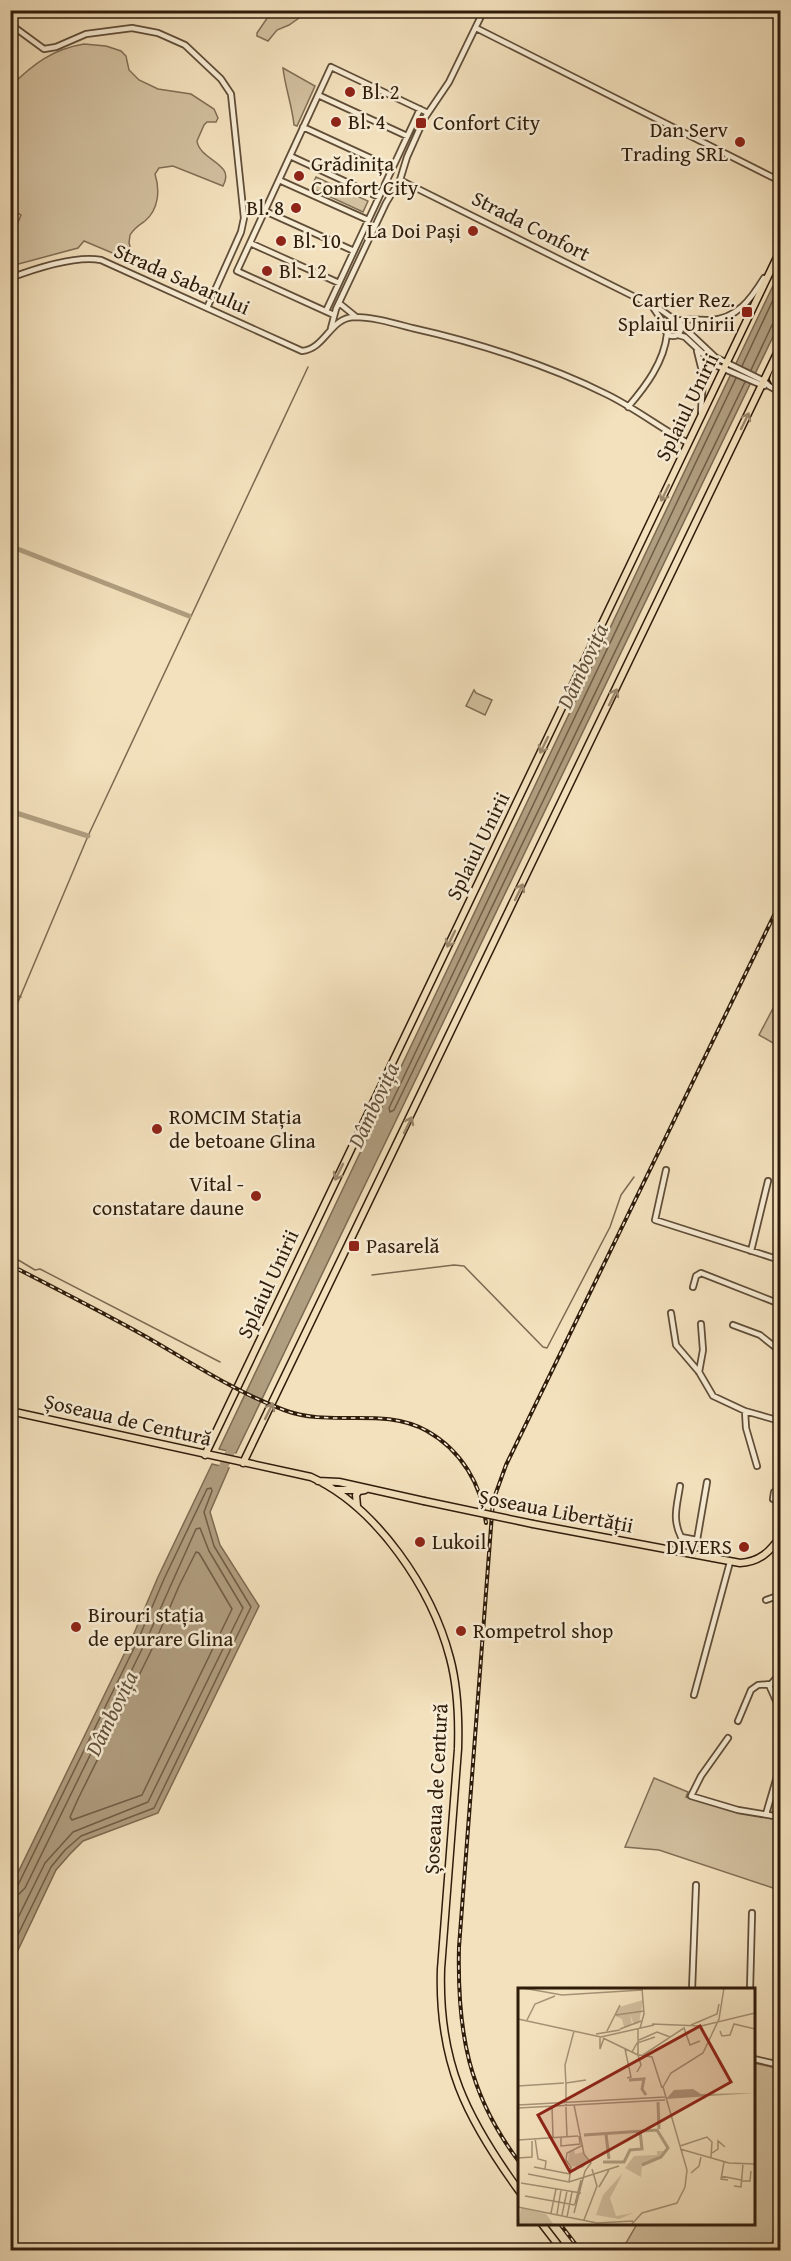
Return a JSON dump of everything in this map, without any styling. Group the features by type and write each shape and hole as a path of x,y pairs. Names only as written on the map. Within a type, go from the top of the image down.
{"main road":[{"name":"Splaiul Unirii","path":"205,1455 688,443 727,367 780,251"},
{"path":"243,1463 780,347"},
{"path":"779,391 773,379 780,358"},
{"name":"Șoseaua de Centură","path":"10,1411 318,1480 357,1507 387,1539 412,1573 434,1615 450,1657 456,1688 459,1731 441,1969 443,2023 453,2074 465,2105 489,2149 518,2191"},
{"path":"254,1442 252,1459 264,1468"},
{"name":"Șoseaua Libertății","path":"318,1480 339,1482 533,1524 730,1562 747,1562 760,1558 767,1554 780,1537"},
{"path":"335,1490 372,1490"},
{"path":"357,1507 355,1498 362,1490"},
{"path":"543,2225 562,2250"}],"street":[{"path":"330,331 336,309 377,221 400,180 411,148 428,113 449,82 484,10"},
{"path":"10,24 44,49 106,30 138,29 158,33 185,45 225,83 233,102 244,223 207,308"},
{"path":"476,28 780,181"},
{"path":"334,315 237,271 330,67 428,113"},
{"path":"318,95 407,135"},
{"path":"326,311 420,109"},
{"path":"303,127 392,168"},
{"path":"290,156 379,197"},
{"path":"279,180 377,221"},
{"name":"Strada Confort","path":"400,180 665,312 727,367"},
{"path":"265,211 354,251"},
{"path":"250,243 339,283"},
{"name":"Strada Sabarului","path":"10,278 75,260 92,258 110,264 299,350 313,348 345,319"},
{"path":"628,406 656,368 664,352 667,334 665,325 668,321 716,320 733,314 750,299 776,261"},
{"path":"339,303 357,318"},
{"name":"Strada Confort","path":"647,303 658,313 665,325"},
{"path":"336,309 345,319 357,318 420,329 492,350 582,384 628,406 688,443"},
{"name":"Splaiul Unirii","path":"667,334 671,337 678,334 681,330 677,321"},
{"path":"678,334 685,337 710,362 727,367 779,391"},
{"path":"696,348 701,362 703,384 703,404 699,421"},
{"path":"666,1170 655,1220 780,1260"},
{"path":"751,1251 768,1180"},
{"path":"693,1287 696,1276 701,1273 780,1304"},
{"path":"671,1313 676,1345 699,1372 716,1399 745,1412 780,1421"},
{"path":"699,1372 703,1350 701,1324"},
{"path":"734,1325 760,1335 780,1351"},
{"path":"745,1412 746,1428 757,1466"},
{"path":"697,1540 707,1482"},
{"path":"680,1486 675,1522 681,1537 697,1540 712,1558"},
{"path":"773,1499 774,1492 780,1490"},
{"path":"694,1695 730,1562"},
{"path":"766,1600 780,1595"},
{"path":"738,1721 751,1690 758,1685 769,1685 780,1674"},
{"path":"769,1685 777,1703"},
{"path":"728,1738 701,1776 691,1796 738,1809 780,1817"},
{"path":"765,1814 780,1766"},
{"path":"692,1988 696,1885"},
{"path":"750,1988 752,1913"},
{"path":"755,2059 779,2065 780,1914"}],"shaded area":[{"path":"272,11 309,11 289,25 277,30 268,41 257,36 257,33"},
{"path":"84,44 106,46 121,51 126,56 129,70 139,80 158,89 191,94 214,109 218,118 216,122 207,122 204,125 197,141 204,153 225,172 226,178 223,186 173,166 159,168 155,174 158,186 156,205 150,216 130,235 129,243 133,256 129,260 84,241 78,248 11,266 11,239 21,215 11,209 11,86 44,59 73,46"},
{"path":"283,68 315,86 297,126 294,125"},
{"path":"316,177 368,201 363,212 311,188"},
{"path":"474,690 492,700 485,715 466,706"},
{"path":"780,995 780,1047 759,1035"},
{"path":"780,1770 780,1813 768,1811"},
{"path":"654,1778 688,1792 686,1797 738,1813 780,1819 780,1877 776,1889 659,1850 625,1847"},
{"path":"755,2063 780,2069 780,2226 768,2250 622,2250 636,2225 755,2225"}],"water":[{"path":"780,271 780,322 236,1453 219,1449"},
{"name":"Dâmbovița","path":"212,1464 229,1468 210,1512 220,1545 259,1606 158,1813 83,1841 70,1854 56,1870 11,1965 11,1887 132,1638 158,1577"}],"waterway":[{"path":"10,1021 88,836 308,367"},
{"path":"10,546 189,616"},
{"path":"10,811 88,836"},
{"path":"10,993 21,997"},
{"path":"372,1275 454,1265 464,1266 543,1347 547,1348 610,1227 621,1195 634,1177"},
{"path":"10,1255 35,1270 40,1269 220,1362"},
{"name":"Dâmbovița","path":"219,1476 235,1442"}],"railway":[{"path":"518,2160 502,2138 477,2087 469,2061 460,2007 459,1947 493,1501 506,1465 780,903"},
{"path":"10,1265 127,1326 266,1403 302,1415 392,1420 427,1431 450,1448 468,1470 480,1495 486,1523"},
{"path":"561,2225 580,2250"}],"place":[{"name":"Bl. 2","path":"350,92"},
{"name":"Bl. 4","path":"336,122"},
{"name":"Confort City","path":"421,123"},
{"name":"Dan Serv Trading SRL","path":"740,142"},
{"name":"Grădinița Confort City","path":"299,176"},
{"name":"Bl. 8","path":"296,208"},
{"name":"La Doi Pași","path":"473,231"},
{"name":"Bl. 10","path":"281,241"},
{"name":"Bl. 12","path":"267,271"},
{"name":"Cartier Rez. Splaiul Unirii","path":"747,312"},
{"name":"ROMCIM Stația de betoane Glina","path":"157,1129"},
{"name":"Vital - constatare daune","path":"256,1196"},
{"name":"Pasarelă","path":"354,1246"},
{"name":"Lukoil","path":"420,1542"},
{"name":"DIVERS","path":"744,1547"},
{"name":"Birouri stația de epurare Glina","path":"76,1627"},
{"name":"Rompetrol shop","path":"461,1631"}]}
